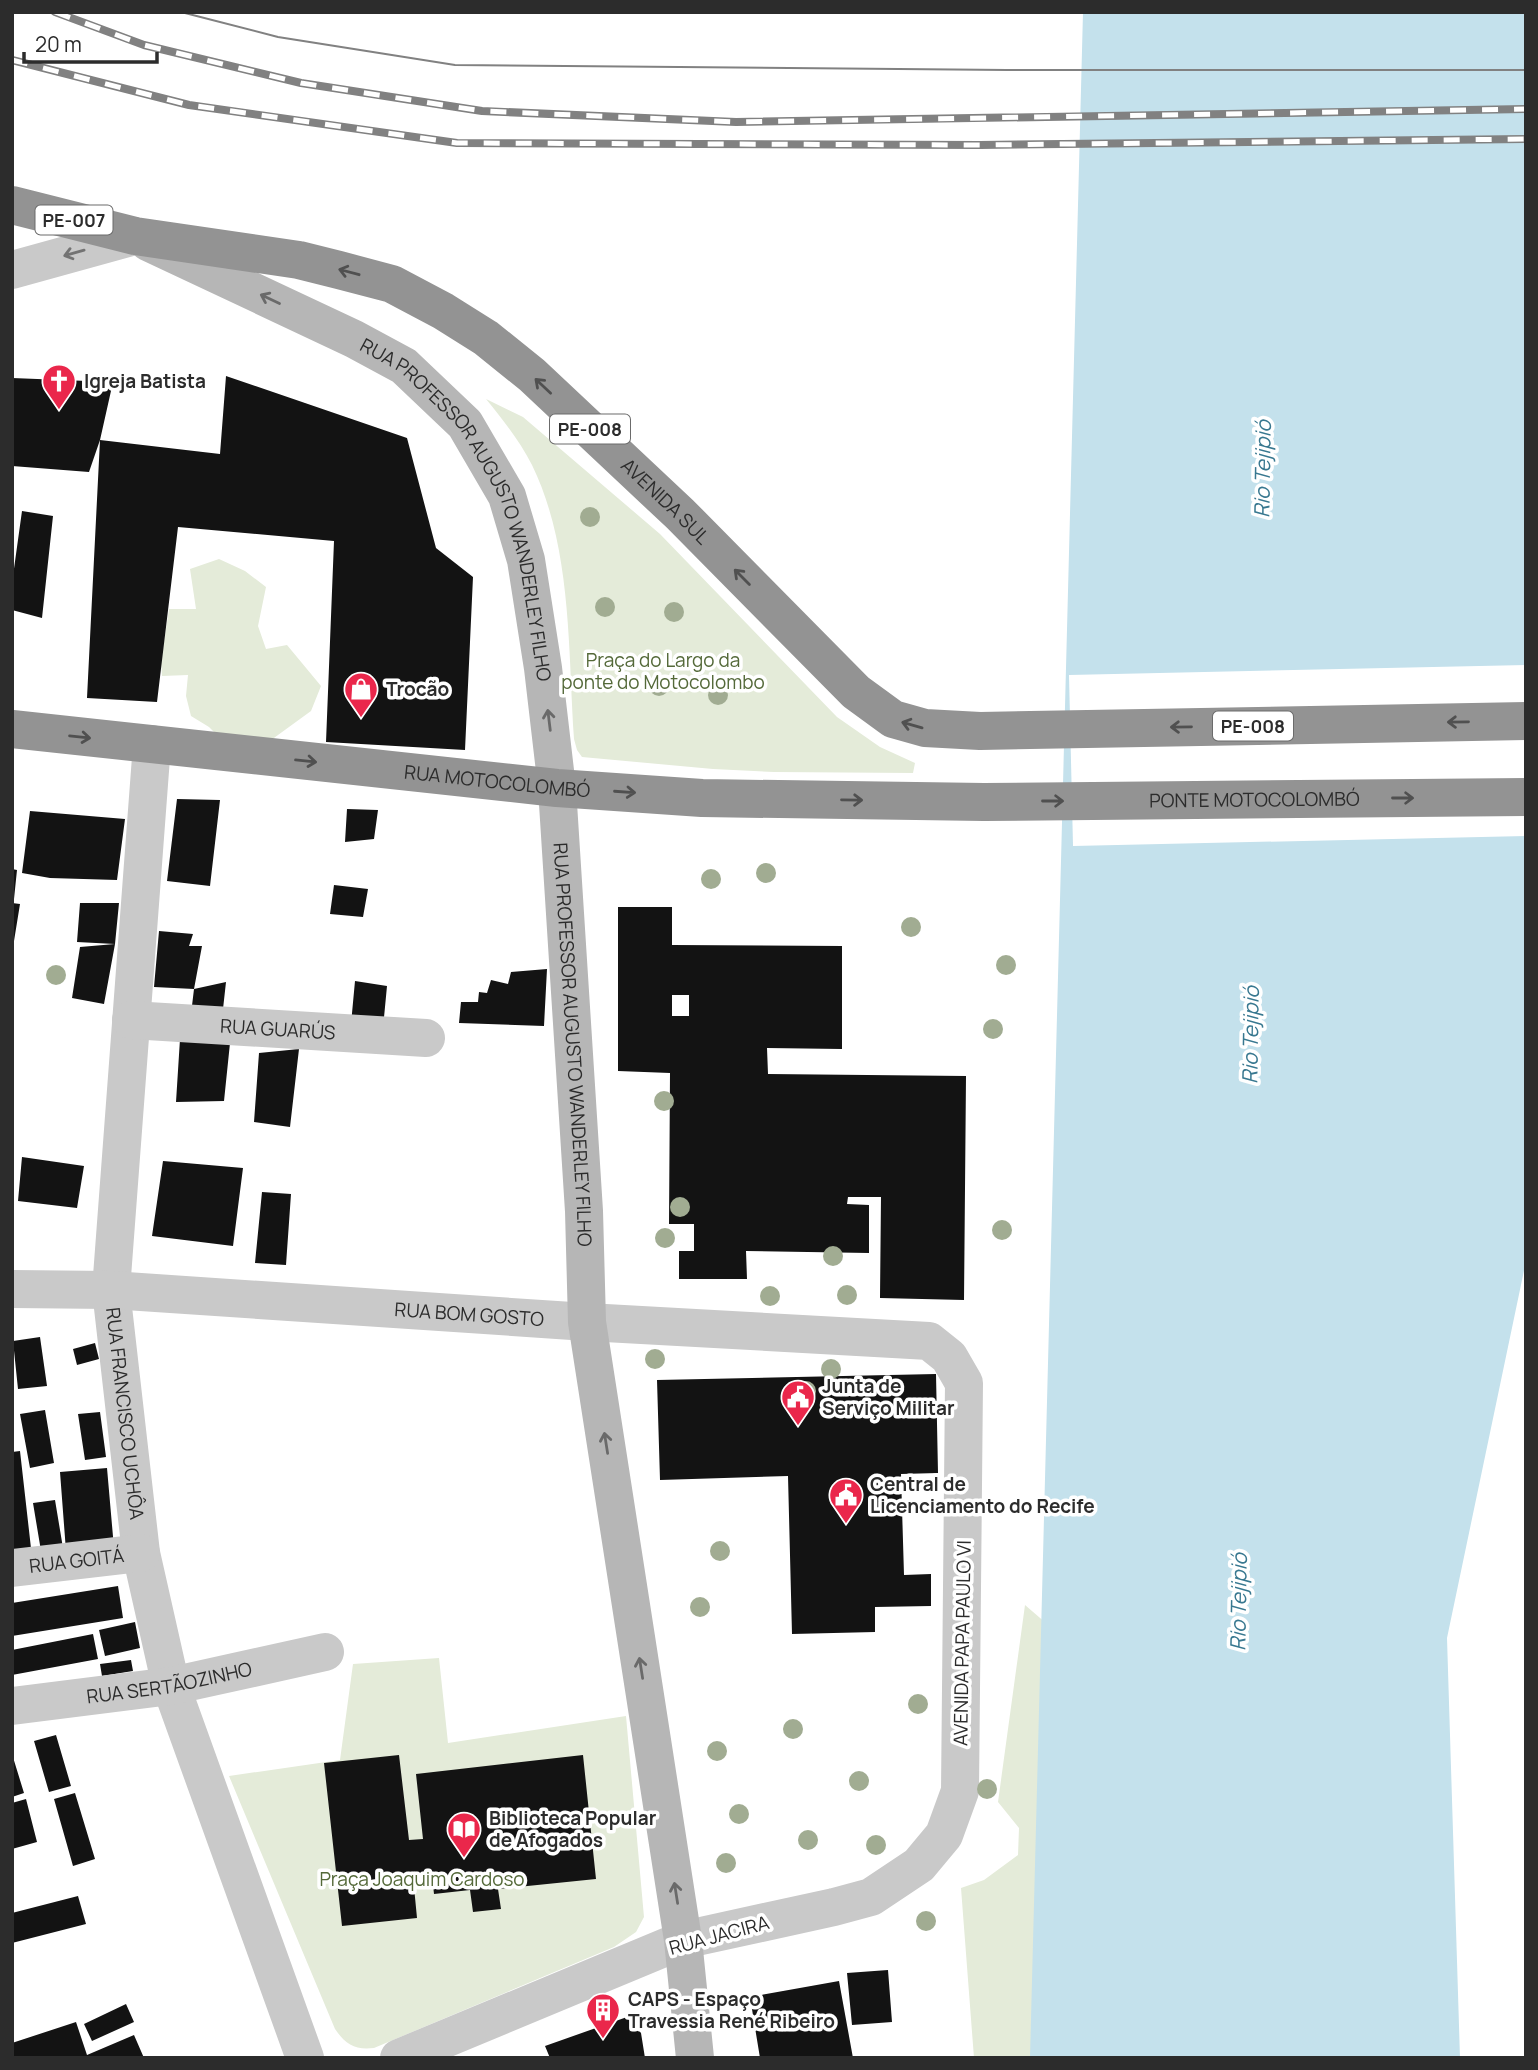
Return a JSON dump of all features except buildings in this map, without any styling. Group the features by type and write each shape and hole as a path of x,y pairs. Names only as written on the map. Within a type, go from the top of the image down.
{"highway":[{"name":"AVENIDA SUL","path":"12,205 135,236 299,260 392,284 443,311 486,338 532,375 680,514 856,692 893,719 925,728 980,731 1526,721"},
{"name":"RUA MOTOCOLOMBÓ","path":"12,729 557,788 702,798 985,802"},
{"name":"PONTE MOTOCOLOMBÓ","path":"985,802 1526,797"}],"main road":[{"name":"RUA PROFESSOR AUGUSTO WANDERLEY FILHO","path":"135,236 354,339 404,366 465,424 507,496 526,560 543,668 557,788 584,1211 587,1322 683,1940 695,2058"}],"street":[{"name":"AVENIDA SUL","path":"12,270 135,236"},
{"name":"RUA FRANCISCO UCHÔA","path":"152,744 111,1290 141,1553 171,1686 305,2058"},
{"name":"RUA GUARÚS","path":"131,1020 426,1038"},
{"name":"RUA BOM GOSTO","path":"12,1289 111,1290 587,1322 929,1340"},
{"name":"AVENIDA PAPA PAULO VI","path":"929,1340 948,1357 964,1383 960,1791"},
{"name":"RUA GOITÁ","path":"12,1568 141,1553"},
{"name":"RUA SERTÃOZINHO","path":"12,1706 171,1686 326,1652"},
{"name":"RUA JACIRA","path":"399,2058 683,1940 834,1907 871,1896 919,1865 944,1835 960,1791"}],"green space":[{"name":"Praça do Largo da ponte do Motocolombo","path":"486,399 523,417 660,534 837,717 880,747 915,763 913,773 774,772 582,757 574,739 566,599 555,530 532,465 517,439"},
{"path":"219,559 245,571 266,587 258,626 266,649 287,645 321,686 311,711 267,743 226,744 209,727 191,716 186,696 188,675 162,676 161,662 169,609 196,609 190,569"},
{"path":"1025,1605 1054,1630 1064,2058 974,2058 961,1888 984,1880 1018,1855 1019,1828 998,1802"},
{"name":"Praça Joaquim Cardoso","path":"439,1658 448,1743 626,1716 644,1917 636,1932 614,1947 374,2048 356,2047 347,2043 335,2029 229,1776 340,1760 353,1664"}],"water":[{"name":"Rio Tejipió","path":"1083,12 1526,12 1526,1261 1447,1638 1460,2058 1030,2058"}],"pier":[{"path":"1526,665 1526,836 1073,846 1069,675"}],"tram line":[{"path":"181,12 278,37 455,65 1007,70 1526,70"}],"railway":[{"path":"55,12 144,45 301,83 482,111 736,122 1526,109"},
{"path":"12,60 189,105 457,143 980,145 1526,139"}],"place":[{"name":"Igreja Batista","path":"59,411"},
{"name":"Trocão","path":"361,719"},
{"name":"Junta de Serviço Militar","path":"798,1427"},
{"name":"Central de Licenciamento do Recife","path":"846,1525"},
{"name":"Biblioteca Popular de Afogados","path":"464,1859"},
{"name":"CAPS - Espaço Travessia René Ribeiro","path":"603,2040"}]}
